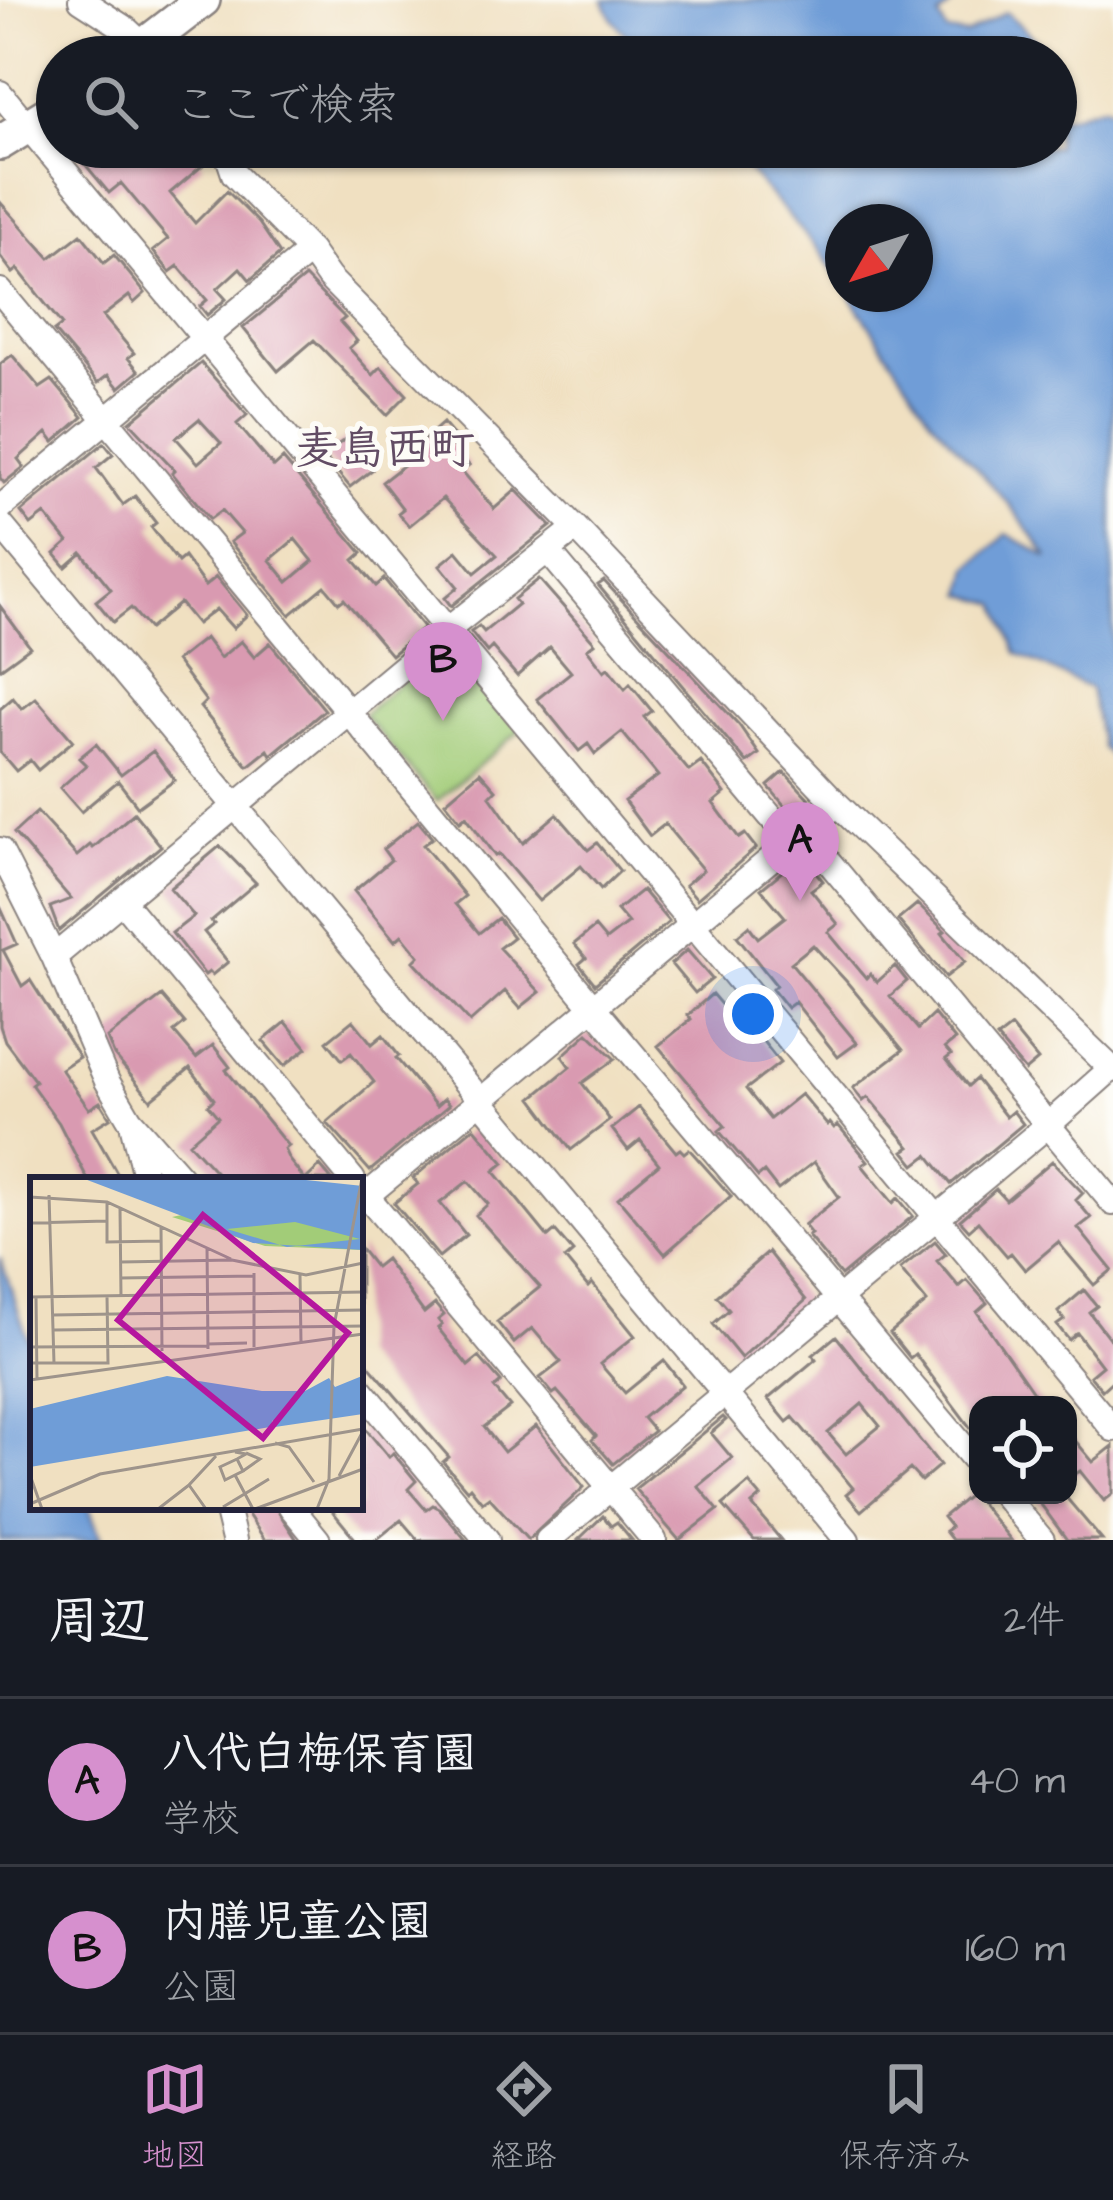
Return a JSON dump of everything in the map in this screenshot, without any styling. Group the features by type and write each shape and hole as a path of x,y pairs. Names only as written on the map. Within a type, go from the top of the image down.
{"highway":[{"path":"160,36 203,0"}],"street":[{"path":"81,0 131,36"},
{"path":"0,93 14,135 36,159"},
{"path":"44,168 203,340 1113,1429"},
{"path":"232,168 310,251 329,278 576,528 837,805 1112,1069 548,1540"},
{"path":"0,508 310,251"},
{"path":"0,291 969,1453"},
{"path":"0,524 847,1540"},
{"path":"54,957 576,528"},
{"path":"548,551 1113,1203"},
{"path":"363,1189 482,1100 837,805"},
{"path":"0,850 54,957 107,1081 130,1120 180,1177"},
{"path":"123,902 349,1177"},
{"path":"130,1120 145,1177"},
{"path":"363,1195 654,1540"},
{"path":"363,1392 487,1540"},
{"path":"1012,1504 1042,1540"},
{"path":"227,1510 234,1540"},
{"path":"293,1510 318,1540"}],"green space":[{"path":"447,640 524,727 437,801 363,715"}],"water":[{"path":"603,0 957,0 939,17 947,32 966,35 1006,12 1032,36 627,36"},
{"path":"1105,105 1113,112 1113,760 1102,748 1090,689 1017,653 998,604 964,594 970,567 1007,534 1049,558 1009,504 930,417 861,312 933,312 933,204 825,204 825,259 746,168 1077,168 1077,113"},
{"path":"0,1257 30,1345 30,1510 90,1510 101,1540 0,1540"}],"building":[{"path":"88,168 199,168 170,193 195,223 227,191 259,223 280,254 250,280 240,268 217,289 226,299 207,315 200,306 207,300 178,266 170,272 153,251 168,239 121,183 109,193"},
{"path":"0,202 50,258 81,234 104,263 114,255 145,293 134,303 129,296 103,316 134,353 128,358 139,371 119,388 108,375 98,383 54,331 62,325 18,269 13,273 0,256"},
{"path":"305,277 345,318 340,322 357,341 349,348 373,375 381,367 407,395 387,415 314,340 278,371 243,328"},
{"path":"12,355 40,388 52,380 83,417 54,442 47,433 18,459 24,467 4,483 0,478 0,364"},
{"path":"201,363 247,415 237,424 274,467 283,459 362,553 354,560 376,586 384,579 424,628 391,655 344,599 339,603 325,586 290,615 230,542 242,533 222,510 210,519 172,473 175,470 130,422","holes":["199,419 221,443 198,463 176,438","295,539 313,561 288,582 270,560"]},
{"path":"443,423 455,437 449,442 469,465 462,471 494,509 516,490 551,526 451,606 445,598 458,587 440,565 457,551 475,573 497,555 443,498 409,526 398,513 403,509 382,482 413,458 409,453"},
{"path":"347,438 372,470 350,487 323,455"},
{"path":"104,443 113,454 96,468 123,505 135,496 178,562 184,557 205,586 216,577 247,615 233,628 216,609 197,624 180,603 149,629 131,608 113,622 96,601 111,589 82,553 66,567 55,554 68,542 45,514 31,525 21,512"},
{"path":"539,579 595,643 587,649 604,671 608,668 625,689 630,684 652,711 644,717 689,771 701,762 725,793 713,803 739,838 745,834 756,848 697,899 685,885 703,870 665,824 650,836 624,801 658,776 622,732 595,754 588,744 579,751 537,699 571,672 550,647 517,676 492,647 487,652 471,632 479,626 484,632"},
{"path":"604,581 739,725 759,754 747,763 598,585"},
{"path":"0,606 30,647 0,669"},
{"path":"205,638 220,658 241,641 254,657 270,643 325,710 271,755 268,750 248,766 200,707 206,701 176,661"},
{"path":"13,698 22,709 36,698 73,741 38,770 30,760 16,771 0,752 0,709"},
{"path":"96,744 121,775 153,751 175,780 138,807 118,781 81,812 60,788 86,765 79,758"},
{"path":"480,772 496,790 490,796 523,843 557,814 588,850 597,843 620,871 601,889 581,866 539,901 499,854 495,856 466,816 460,821 445,802"},
{"path":"784,772 813,803 795,818 768,786"},
{"path":"37,812 77,856 134,813 161,846 59,931 50,907 71,899 14,833"},
{"path":"418,821 432,838 423,845 465,896 455,904 479,933 498,918 513,937 499,948 540,992 520,1008 505,991 470,1022 414,961 419,956 402,935 395,941 354,891 391,860 383,849"},
{"path":"220,846 256,883 204,932 228,962 205,975 172,933 194,916 170,888"},
{"path":"802,855 823,881 811,890 838,924 828,932 866,978 870,974 877,982 895,966 907,981 890,996 918,1029 934,1014 955,1040 945,1048 951,1055 946,1059 968,1086 976,1079 1006,1117 1013,1111 1023,1124 951,1184 928,1155 915,1165 904,1151 910,1147 868,1097 863,1101 853,1088 903,1050 846,981 813,945 791,963 857,1043 838,1057 795,1002 787,1008 772,989 776,985 737,936 749,926 758,938 785,917 761,889"},
{"path":"642,890 669,922 595,984 579,964 586,958 574,944 595,927 606,940 628,923 617,910"},
{"path":"917,904 945,931 942,933 965,962 946,977 898,920"},
{"path":"0,906 17,944 3,950 22,986 30,980 79,1057 61,1069 89,1109 100,1102 110,1118 92,1129 119,1177 86,1177 0,1026"},
{"path":"687,950 712,979 695,993 671,964"},
{"path":"712,994 742,1029 746,1025 758,1035 780,1063 746,1089 770,1119 801,1094 827,1125 838,1125 868,1161 862,1165 893,1203 898,1198 913,1216 841,1276 804,1225 839,1197 814,1162 778,1190 764,1172 758,1177 719,1131 725,1126 658,1046"},
{"path":"162,996 185,1023 174,1032 196,1058 213,1045 230,1067 226,1070 288,1146 284,1149 289,1160 303,1177 220,1177 189,1143 218,1117 208,1105 214,1099 190,1068 151,1100 114,1055 107,1038"},
{"path":"353,1020 372,1044 383,1035 436,1106 444,1099 449,1105 370,1171 327,1123 374,1082 351,1053 342,1060 327,1041"},
{"path":"286,1022 307,1048 284,1066 263,1041"},
{"path":"1011,1027 1038,1060 1025,1071 997,1038"},
{"path":"588,1033 615,1059 582,1083 610,1120 571,1150 532,1098 570,1067 562,1056"},
{"path":"639,1107 676,1152 689,1149 731,1196 665,1254 618,1198 659,1164 640,1140 628,1150 612,1129"},
{"path":"474,1127 504,1163 494,1171 548,1237 555,1231 573,1252 565,1259 588,1287 592,1283 635,1336 600,1364 625,1393 664,1361 683,1385 643,1418 654,1431 613,1464 592,1440 596,1436 540,1378 561,1362 532,1328 514,1343 497,1322 540,1287 476,1215 488,1204 468,1181 440,1203 466,1235 439,1257 394,1203 418,1184 413,1178"},
{"path":"1052,1161 1083,1193 1076,1200 1091,1218 1078,1228 1112,1270 1094,1285 1058,1242 1025,1270 978,1222 969,1230 960,1220 996,1189 1006,1200"},
{"path":"320,1166 329,1177 308,1177"},
{"path":"935,1241 946,1254 937,1261 959,1287 967,1280 987,1303 977,1312 1036,1396 969,1396 969,1426 915,1354 910,1358 890,1333 927,1302 900,1269"},
{"path":"363,1252 375,1267 385,1259 424,1313 435,1304 444,1315 438,1328 468,1366 479,1357 501,1382 494,1388 510,1407 484,1427 504,1452 536,1426 584,1487 528,1540 489,1497 482,1502 470,1487 467,1490 443,1462 449,1457 363,1358"},
{"path":"768,1252 806,1300 741,1358 713,1324 729,1310 717,1296"},
{"path":"1084,1290 1097,1306 1089,1312 1113,1343 1113,1380 1102,1390 1090,1376 1102,1366 1077,1333 1069,1340 1057,1325 1064,1320 1058,1312"},
{"path":"836,1336 940,1465 921,1481 910,1469 861,1511 846,1494 853,1488 793,1417 787,1422 768,1399 816,1359 813,1355","holes":["862,1404 880,1426 846,1454 828,1433"]},
{"path":"723,1417 726,1420 711,1433 732,1458 698,1486 718,1510 679,1540 635,1489"},
{"path":"363,1426 416,1481 408,1489 426,1510 433,1505 440,1509 466,1540 418,1540 401,1520 376,1540 356,1540 331,1510 363,1510"},
{"path":"1077,1443 1093,1462 1113,1446 1113,1494 1104,1501 1077,1473"},
{"path":"749,1483 761,1497 752,1505 781,1540 754,1540 723,1505"},
{"path":"969,1495 969,1504 981,1504 1011,1540 952,1540 945,1531 951,1527 943,1517"},
{"path":"1041,1504 1072,1504 1102,1540 1067,1540"},
{"path":"245,1510 277,1510 297,1540 265,1540"},
{"path":"603,1516 611,1526 617,1522 632,1540 578,1540"}],"place":[{"name":"内膳児童公園","path":"443,721"},
{"name":"八代白梅保育園","path":"800,901"}],"district":[{"name":"麦島西町","path":"385,447"}]}
